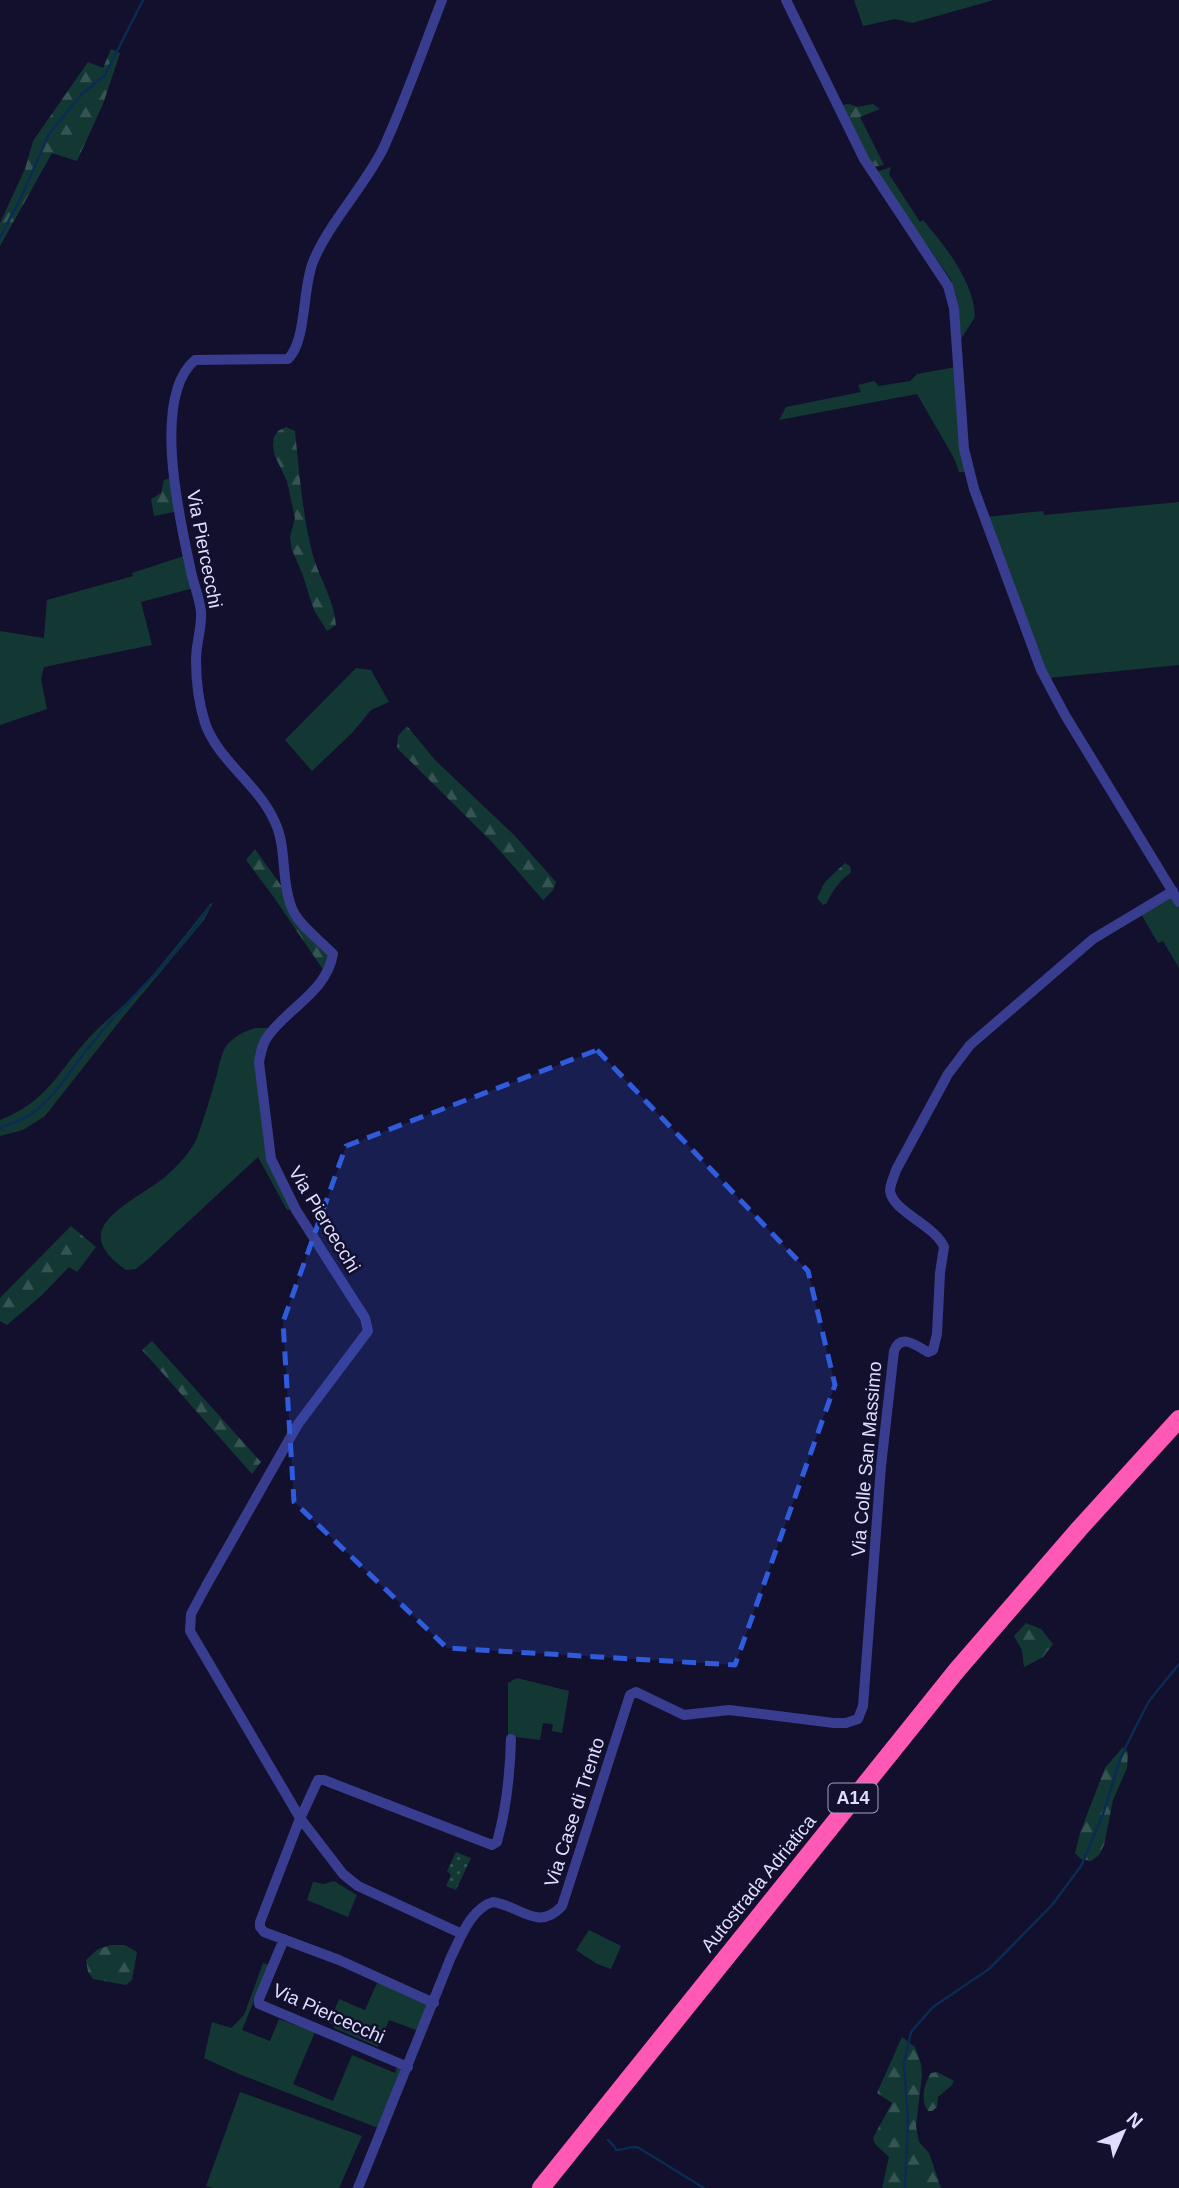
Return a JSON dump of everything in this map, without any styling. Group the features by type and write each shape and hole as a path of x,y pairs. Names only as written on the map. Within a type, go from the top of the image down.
{"highway":[{"name":"Autostrada Adriatica","path":"541,2188 957,1670 1179,1419"},
{"name":"Autostrada Adriatica","path":"556,2188 965,1680 1052,1577 1179,1436"}],"street":[{"name":"Via Piercecchi","path":"442,0 382,150 314,261 307,282 293,354 288,359 195,360 186,368 180,379 172,429 173,476 201,609 196,660 205,723 218,746 274,819 282,842 291,908 298,919 333,954 327,973 269,1034 262,1046 259,1062 271,1159 296,1210 365,1318 368,1331 298,1424 191,1614 190,1631 300,1818 343,1874 358,1886 462,1934"},
{"path":"786,0 864,159 948,286 954,308 964,449 974,489 1005,576 1041,670 1179,902"},
{"name":"Via Colle San Massimo","path":"858,1719 863,1706 881,1466 894,1351 897,1344 908,1341 928,1352 933,1350 937,1334 944,1247 935,1233 896,1203 891,1196 891,1183 948,1074 970,1045 1093,939 1173,891"},
{"name":"Via Case di Trento","path":"358,2188 462,1934 482,1907 489,1902 545,1918 553,1915 562,1906 630,1695 636,1692 684,1716 729,1710 834,1723 858,1719"},
{"path":"433,2003 339,1960 264,1932 260,1922 300,1818 318,1780 492,1844 497,1842 505,1814 511,1739"},
{"name":"Via Piercecchi","path":"284,1939 259,2004 408,2067"}],"highlighted area":[{"path":"597,1050 808,1271 835,1385 735,1665 447,1648 294,1502 283,1322 346,1146"}],"green space":[{"path":"854,0 994,0 912,23 895,19 863,26"},
{"path":"111,49 120,53 103,104 77,161 52,153 0,246 0,223 25,169 33,141 88,62 103,68"},
{"path":"873,104 880,109 860,117 884,165 873,167 842,105 858,107"},
{"path":"891,167 889,174 920,222 923,220 949,253 970,291 975,317 961,339 958,303 951,280 876,172"},
{"path":"956,367 966,472 959,472 954,458 917,394 779,420 786,407 861,392 858,385 874,381 879,386 910,381 917,374"},
{"path":"286,427 295,431 308,534 335,615 336,625 327,631 314,610 292,550 290,537 295,518 287,481 274,454 273,445 278,431"},
{"path":"171,478 178,511 154,516 151,499 161,493 164,480"},
{"path":"1179,502 1179,665 1048,678 986,517 1043,511 1044,515"},
{"path":"187,555 194,588 141,602 152,645 44,667 41,679 47,709 0,725 0,631 44,638 47,600 133,576 132,573"},
{"path":"356,668 371,670 389,702 371,710 352,733 312,771 285,740"},
{"path":"407,726 435,760 514,835 556,882 553,890 543,900 493,843 397,748 398,736"},
{"path":"255,849 285,891 285,900 331,954 324,971 246,860"},
{"path":"845,863 850,866 851,872 823,905 817,898 825,882"},
{"path":"1171,894 1179,908 1179,968 1163,941 1158,943 1141,914"},
{"path":"213,903 204,920 45,1116 23,1130 0,1136 0,1120 16,1113 40,1096 98,1028 147,981"},
{"path":"256,1028 270,1028 260,1044 264,1128 294,1209 287,1210 258,1157 148,1259 136,1269 126,1270 109,1255 101,1241 102,1229 122,1207 165,1177 189,1152 196,1141 225,1048 239,1035"},
{"path":"71,1226 96,1247 77,1272 69,1267 7,1325 0,1321 0,1298"},
{"path":"152,1341 261,1462 252,1474 142,1350"},
{"path":"1026,1623 1041,1629 1053,1644 1043,1657 1024,1667 1022,1650 1014,1636"},
{"path":"517,1678 569,1691 562,1733 552,1731 553,1724 543,1723 540,1740 508,1736 508,1683"},
{"path":"1123,1747 1128,1752 1127,1768 1113,1800 1104,1845 1099,1855 1091,1861 1081,1859 1075,1853 1080,1833 1105,1768"},
{"path":"456,1852 471,1858 456,1890 446,1886 451,1875 447,1871"},
{"path":"334,1881 357,1895 348,1917 307,1900 313,1882 324,1884"},
{"path":"589,1930 621,1946 611,1969 597,1964 576,1950"},
{"path":"125,1945 137,1952 132,1980 126,1985 93,1979 88,1972 86,1960 98,1949"},
{"path":"263,1963 269,1965 242,2030 270,2041 279,2019 315,2032 293,2084 333,2101 352,2055 395,2073 397,2067 404,2069 378,2128 204,2058 212,2022 231,2028 244,2015"},
{"path":"378,1981 429,2003 419,2031 389,2020 378,2047 334,2028 334,2025 329,2023 339,1999 365,2010"},
{"path":"902,2037 915,2047 921,2064 916,2126 919,2142 929,2153 941,2188 882,2188 889,2157 875,2144 873,2138 892,2103 877,2093"},
{"path":"937,2072 954,2081 938,2097 937,2107 928,2111 924,2102 926,2082 931,2073"},
{"path":"240,2092 362,2136 339,2188 206,2186"}],"waterway":[{"path":"0,238 49,134 81,95 105,75 143,0"},
{"path":"0,1128 30,1115 51,1096 107,1025 183,943 209,907"},
{"path":"905,2188 908,2122 904,2063 911,2032 933,2007 989,1969 1052,1905 1081,1866 1103,1814 1121,1757 1134,1730 1149,1701 1179,1664"},
{"path":"608,2140 613,2145"},
{"path":"614,2146 616,2150 639,2148 704,2188"}]}
